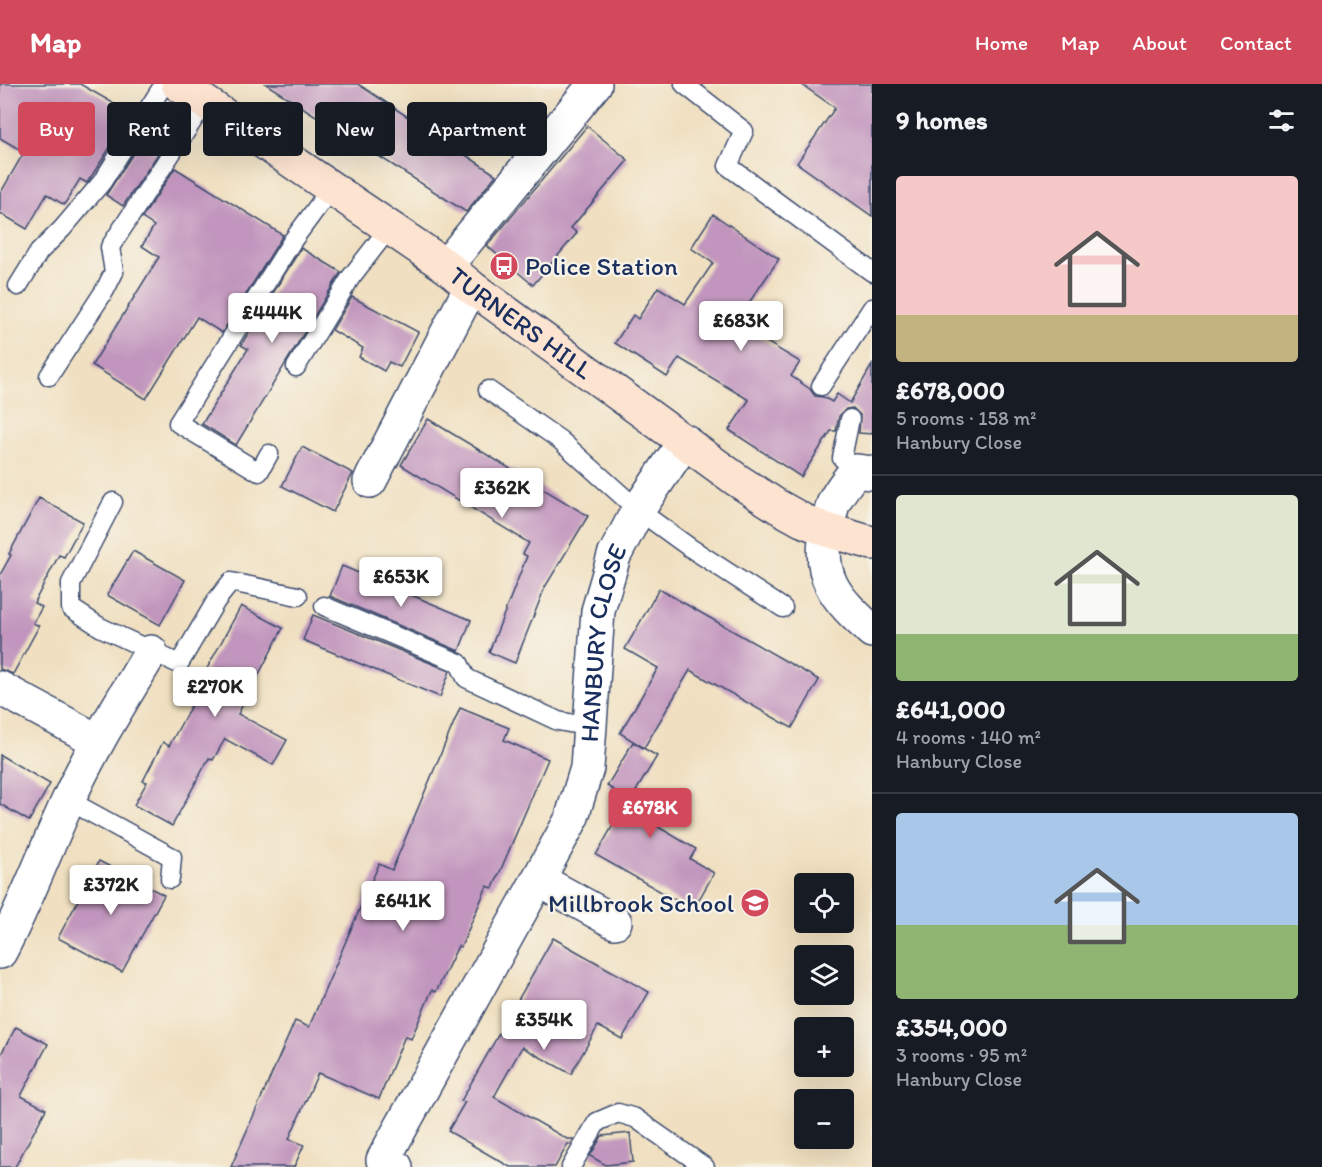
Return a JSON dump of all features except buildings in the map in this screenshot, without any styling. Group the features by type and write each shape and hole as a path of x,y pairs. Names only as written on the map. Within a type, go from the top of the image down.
{"main road":[{"name":"TURNERS HILL","path":"185,89 446,266 471,287 737,480 802,520 872,543"}],"street":[{"path":"446,266 595,84"},
{"path":"370,481 471,287"},
{"name":"HANBURY CLOSE","path":"382,1164 572,820 587,768 598,611 614,556 638,510 685,441"},
{"path":"863,472 834,501 827,530 824,565 828,579 849,609 872,632"},
{"path":"4,944 36,878 68,800 98,741 151,652"},
{"path":"0,688 98,741"},
{"path":"539,880 615,922"}],"lane":[{"path":"684,84 744,131 728,166 872,272"},
{"path":"18,286 39,252 185,89"},
{"path":"49,376 105,290 114,272 110,247 185,89"},
{"path":"269,454 259,472 178,423 293,240 332,187"},
{"path":"296,367 351,277 390,227"},
{"path":"821,386 872,308"},
{"path":"489,390 560,440 638,510 698,553 783,608"},
{"path":"850,419 842,458 863,472"},
{"path":"113,502 71,583 71,608 100,627 179,664 216,601 231,582 298,596"},
{"path":"324,606 459,663 466,678 558,721 591,727"},
{"path":"68,800 172,857 170,879"},
{"path":"571,1167 597,1122 618,1113 636,1118 705,1167"}],"place":[{"name":"Police Station","path":"504,266"},
{"name":"Millbrook School","path":"755,903"}]}
